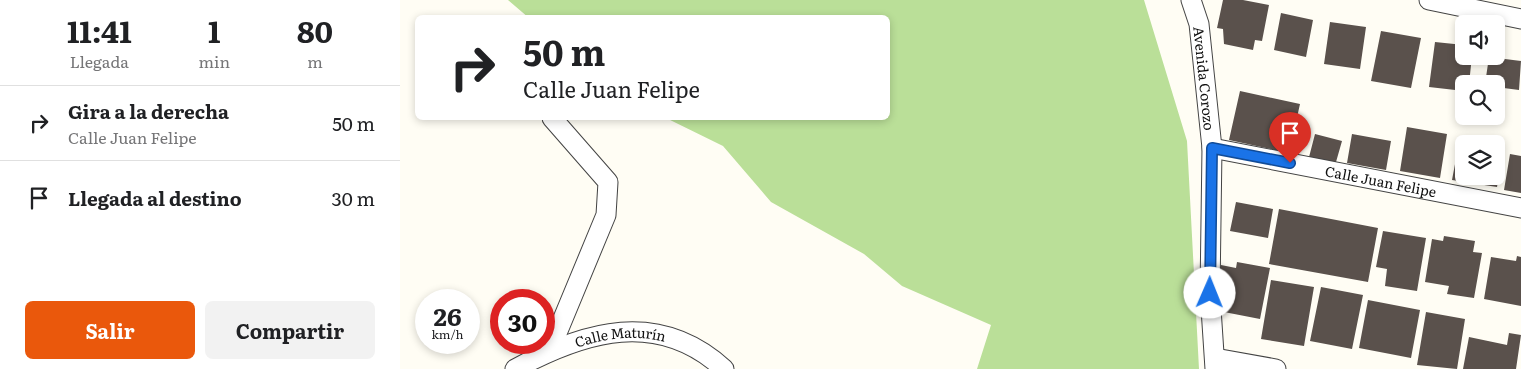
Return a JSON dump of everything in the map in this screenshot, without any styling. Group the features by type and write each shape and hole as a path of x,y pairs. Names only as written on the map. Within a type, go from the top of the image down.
{"street":[{"name":"Avenida Corozo","path":"1191,0 1199,24 1212,148 1210,293 1215,363"},
{"path":"1429,0 1521,19"},
{"path":"554,120 608,182 606,215 555,338"},
{"name":"Calle Juan Felipe","path":"1212,148 1521,208"},
{"name":"Calle Maturín","path":"555,348 593,336 624,331 662,333 682,340 708,354 724,369"},
{"name":"Calle Maturín","path":"514,369 542,354"},
{"path":"1215,363 1276,369"}],"green space":[{"path":"508,0 1144,0 1187,141 1199,369 977,369 991,325 902,286 864,254 771,202 723,146 670,120 890,120 890,15 526,15"}],"building":[{"path":"1223,0 1243,0 1269,5 1262,41 1255,40 1253,50 1224,44 1223,29 1217,28"},
{"path":"1281,13 1313,20 1306,57 1274,50"},
{"path":"1330,22 1366,27 1360,69 1324,64"},
{"path":"1381,31 1421,38 1411,88 1371,81"},
{"path":"1435,42 1455,44 1455,65 1471,65 1470,75 1455,75 1455,90 1429,87"},
{"path":"1505,59 1521,61 1519,90 1505,88 1505,75 1486,75 1488,65 1505,65"},
{"path":"1240,91 1300,104 1289,153 1229,140"},
{"path":"1407,127 1447,134 1440,178 1400,171"},
{"path":"1315,134 1342,141 1334,169 1308,161"},
{"path":"1352,134 1391,141 1386,170 1347,163"},
{"path":"1510,154 1521,156 1521,193 1504,190"},
{"path":"1455,164 1455,180 1452,180"},
{"path":"1236,202 1273,209 1268,238 1230,231"},
{"path":"1279,209 1378,228 1368,282 1269,264"},
{"path":"1383,231 1426,238 1417,291 1385,286 1387,269 1376,267"},
{"path":"1444,236 1475,241 1473,252 1482,253 1474,298 1447,294 1449,286 1425,282 1432,239 1443,241"},
{"path":"1517,256 1521,257 1521,306 1484,299 1491,257 1516,261"},
{"path":"1237,262 1270,268 1260,319 1224,312 1231,281 1218,278 1221,265 1236,268"},
{"path":"1271,280 1314,287 1304,346 1261,339"},
{"path":"1321,287 1363,295 1352,349 1310,341"},
{"path":"1368,300 1420,310 1411,358 1359,348"},
{"path":"1426,312 1465,319 1457,369 1417,365"},
{"path":"1509,333 1521,335 1516,369 1463,369 1469,337 1507,345"}],"route":[{"path":"1210,293 1212,148 1290,163"}]}
